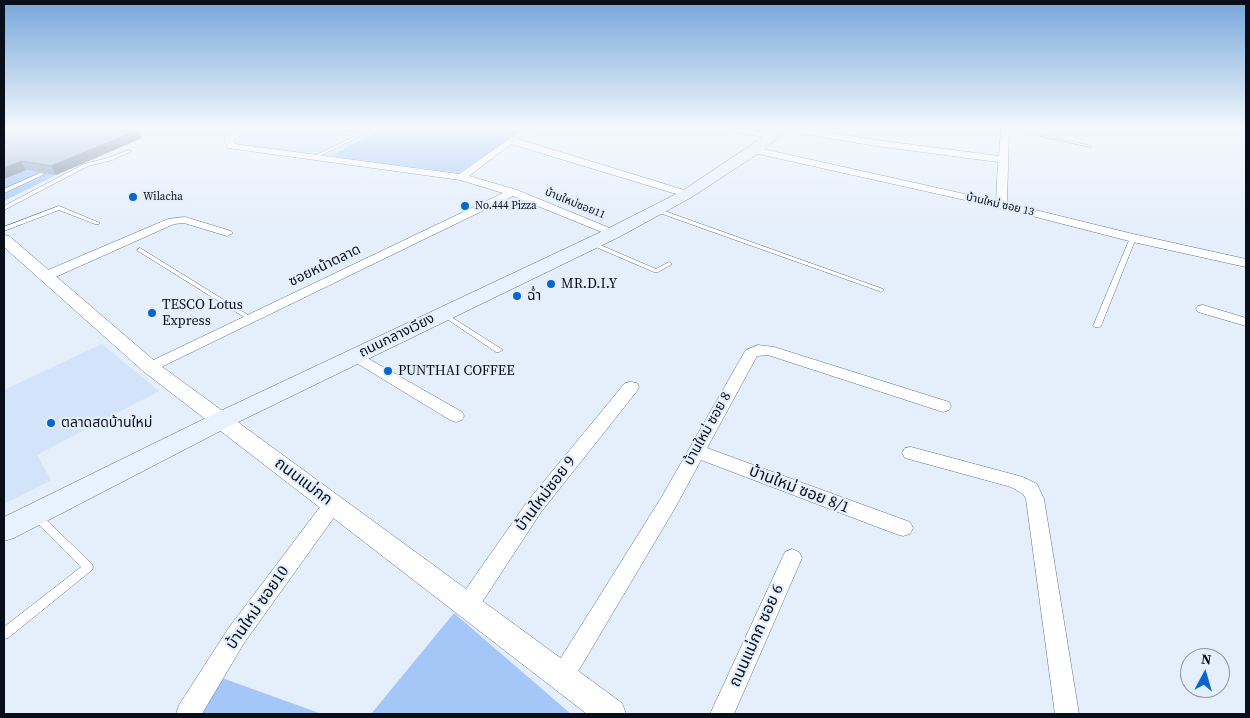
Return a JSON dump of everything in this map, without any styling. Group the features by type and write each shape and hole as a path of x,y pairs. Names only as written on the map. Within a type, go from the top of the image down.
{"main road":[{"name":"ถนนกลางเวียง","path":"4,530 222,420 613,233 687,194 735,163"}],"street":[{"name":"บ้านใหม่ซอย11","path":"361,163 461,177 513,192 613,233"},
{"path":"461,177 480,163"},
{"path":"585,163 687,194"},
{"name":"บ้านใหม่ ซอย 13","path":"810,163 1246,263"},
{"path":"1001,205 1004,163"},
{"name":"ซอยหน้าตลาด","path":"150,368 513,192"},
{"path":"46,276 180,219 227,233"},
{"name":"ถนนแม่กก","path":"4,239 150,368 222,420 611,714"},
{"path":"1204,309 1246,322"},
{"name":"บ้านใหม่ ซอย 8","path":"562,677 668,503 751,353 758,350 768,350 943,406"},
{"path":"355,356 456,416"},
{"name":"บ้านใหม่ซอย 9","path":"467,606 534,506 631,387"},
{"name":"บ้านใหม่ ซอย 8/1","path":"696,451 903,528"},
{"path":"911,453 1017,482 1030,489 1035,499 1067,714"},
{"name":"บ้านใหม่ ซอย10","path":"188,714 236,636 333,504"},
{"name":"ถนนแม่กก ซอย 6","path":"722,714 792,558"}],"lane":[{"path":"4,208 86,165 96,163"},
{"path":"4,191 42,174"},
{"path":"4,229 59,208 97,222"},
{"path":"656,210 881,290"},
{"path":"1097,326 1133,238"},
{"path":"591,243 656,270 669,264"},
{"path":"140,250 251,319"},
{"path":"443,314 499,350"},
{"path":"4,634 88,567 34,515"}],"shaded area":[{"path":"353,163 481,163 461,177"},
{"path":"380,163 474,163 458,173"},
{"path":"26,170 56,175 4,201 4,179"},
{"name":"ตลาดสดบ้านใหม่","path":"102,344 159,391 37,455 51,480 4,504 4,390"},
{"path":"454,613 571,714 371,714"},
{"path":"222,678 322,714 199,714"}],"building":[{"path":"4,163 17,163 4,168"},
{"path":"30,163 59,163 51,166"}],"place":[{"name":"Wilacha","path":"133,197"},
{"name":"No.444 Pizza","path":"465,206"},
{"name":"MR.D.I.Y","path":"551,284"},
{"name":"ฉ่ำ","path":"517,296"},
{"name":"TESCO Lotus Express","path":"152,313"},
{"name":"PUNTHAI COFFEE","path":"388,371"},
{"name":"ตลาดสดบ้านใหม่","path":"51,423"}]}
